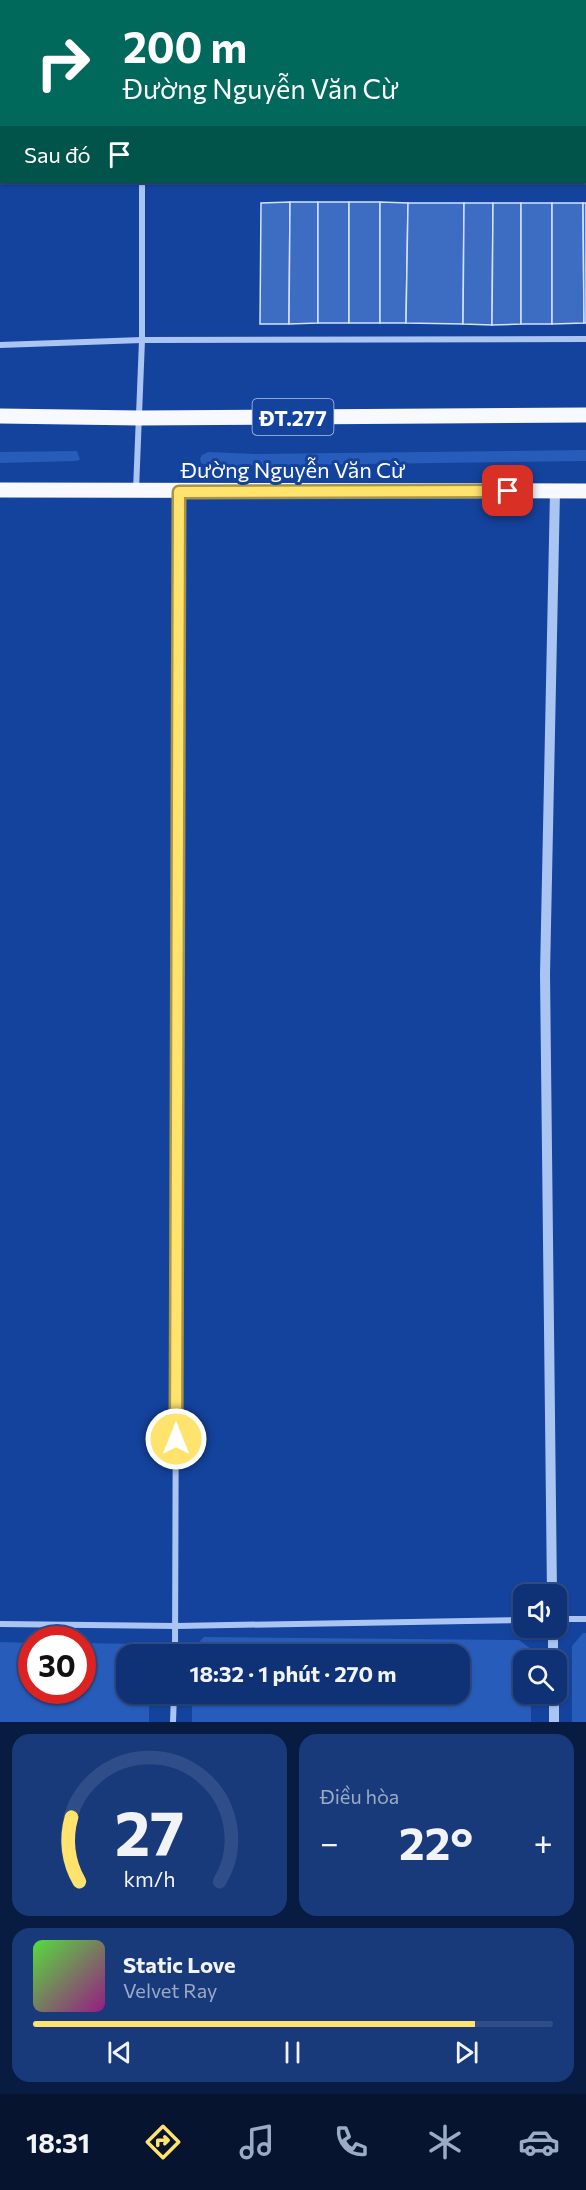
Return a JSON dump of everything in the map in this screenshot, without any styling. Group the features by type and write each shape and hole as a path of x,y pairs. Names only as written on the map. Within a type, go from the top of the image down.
{"main road":[{"name":"ĐT.277","path":"0,417 586,415"},
{"name":"Đường Nguyễn Văn Cừ","path":"0,490 586,491"}],"street":[{"path":"136,491 142,340 142,183"},
{"path":"0,345 142,340 586,339"},
{"path":"552,1584 545,974 555,491"},
{"path":"175,1644 179,492"},
{"path":"567,1619 586,1619"},
{"path":"0,1624 176,1626 513,1620"},
{"path":"173,1722 174,1704"},
{"path":"554,1704 554,1722"}],"shaded area":[{"path":"586,450 586,461 208,466 201,463 200,459 208,452 255,454"},
{"path":"77,451 80,460 75,461 0,463 0,452"},
{"path":"583,1633 586,1633 586,1722 572,1722 572,1646"},
{"path":"204,1637 519,1640 531,1650 513,1650 513,1704 531,1704 531,1722 192,1722 192,1704 470,1704 470,1644 197,1644"},
{"path":"0,1642 18,1643 18,1704 96,1704 96,1643 138,1644 116,1644 116,1704 149,1704 149,1722 0,1722"}],"building":[{"path":"290,202 289,324 260,324 261,203"},
{"path":"290,202 318,202 318,323 289,324"},
{"path":"318,202 349,202 349,323 318,323"},
{"path":"349,202 380,202 380,323 349,323"},
{"path":"380,202 408,203 406,323 380,323"},
{"path":"408,203 464,203 463,324 406,323"},
{"path":"464,203 493,203 492,325 463,324"},
{"path":"493,203 521,203 521,324 492,325"},
{"path":"521,203 552,203 552,324 521,324"},
{"path":"552,203 583,203 584,323 552,324"},
{"path":"583,203 586,203 586,323 584,323"}],"route":[{"path":"176,1439 179,492 508,491"}]}
